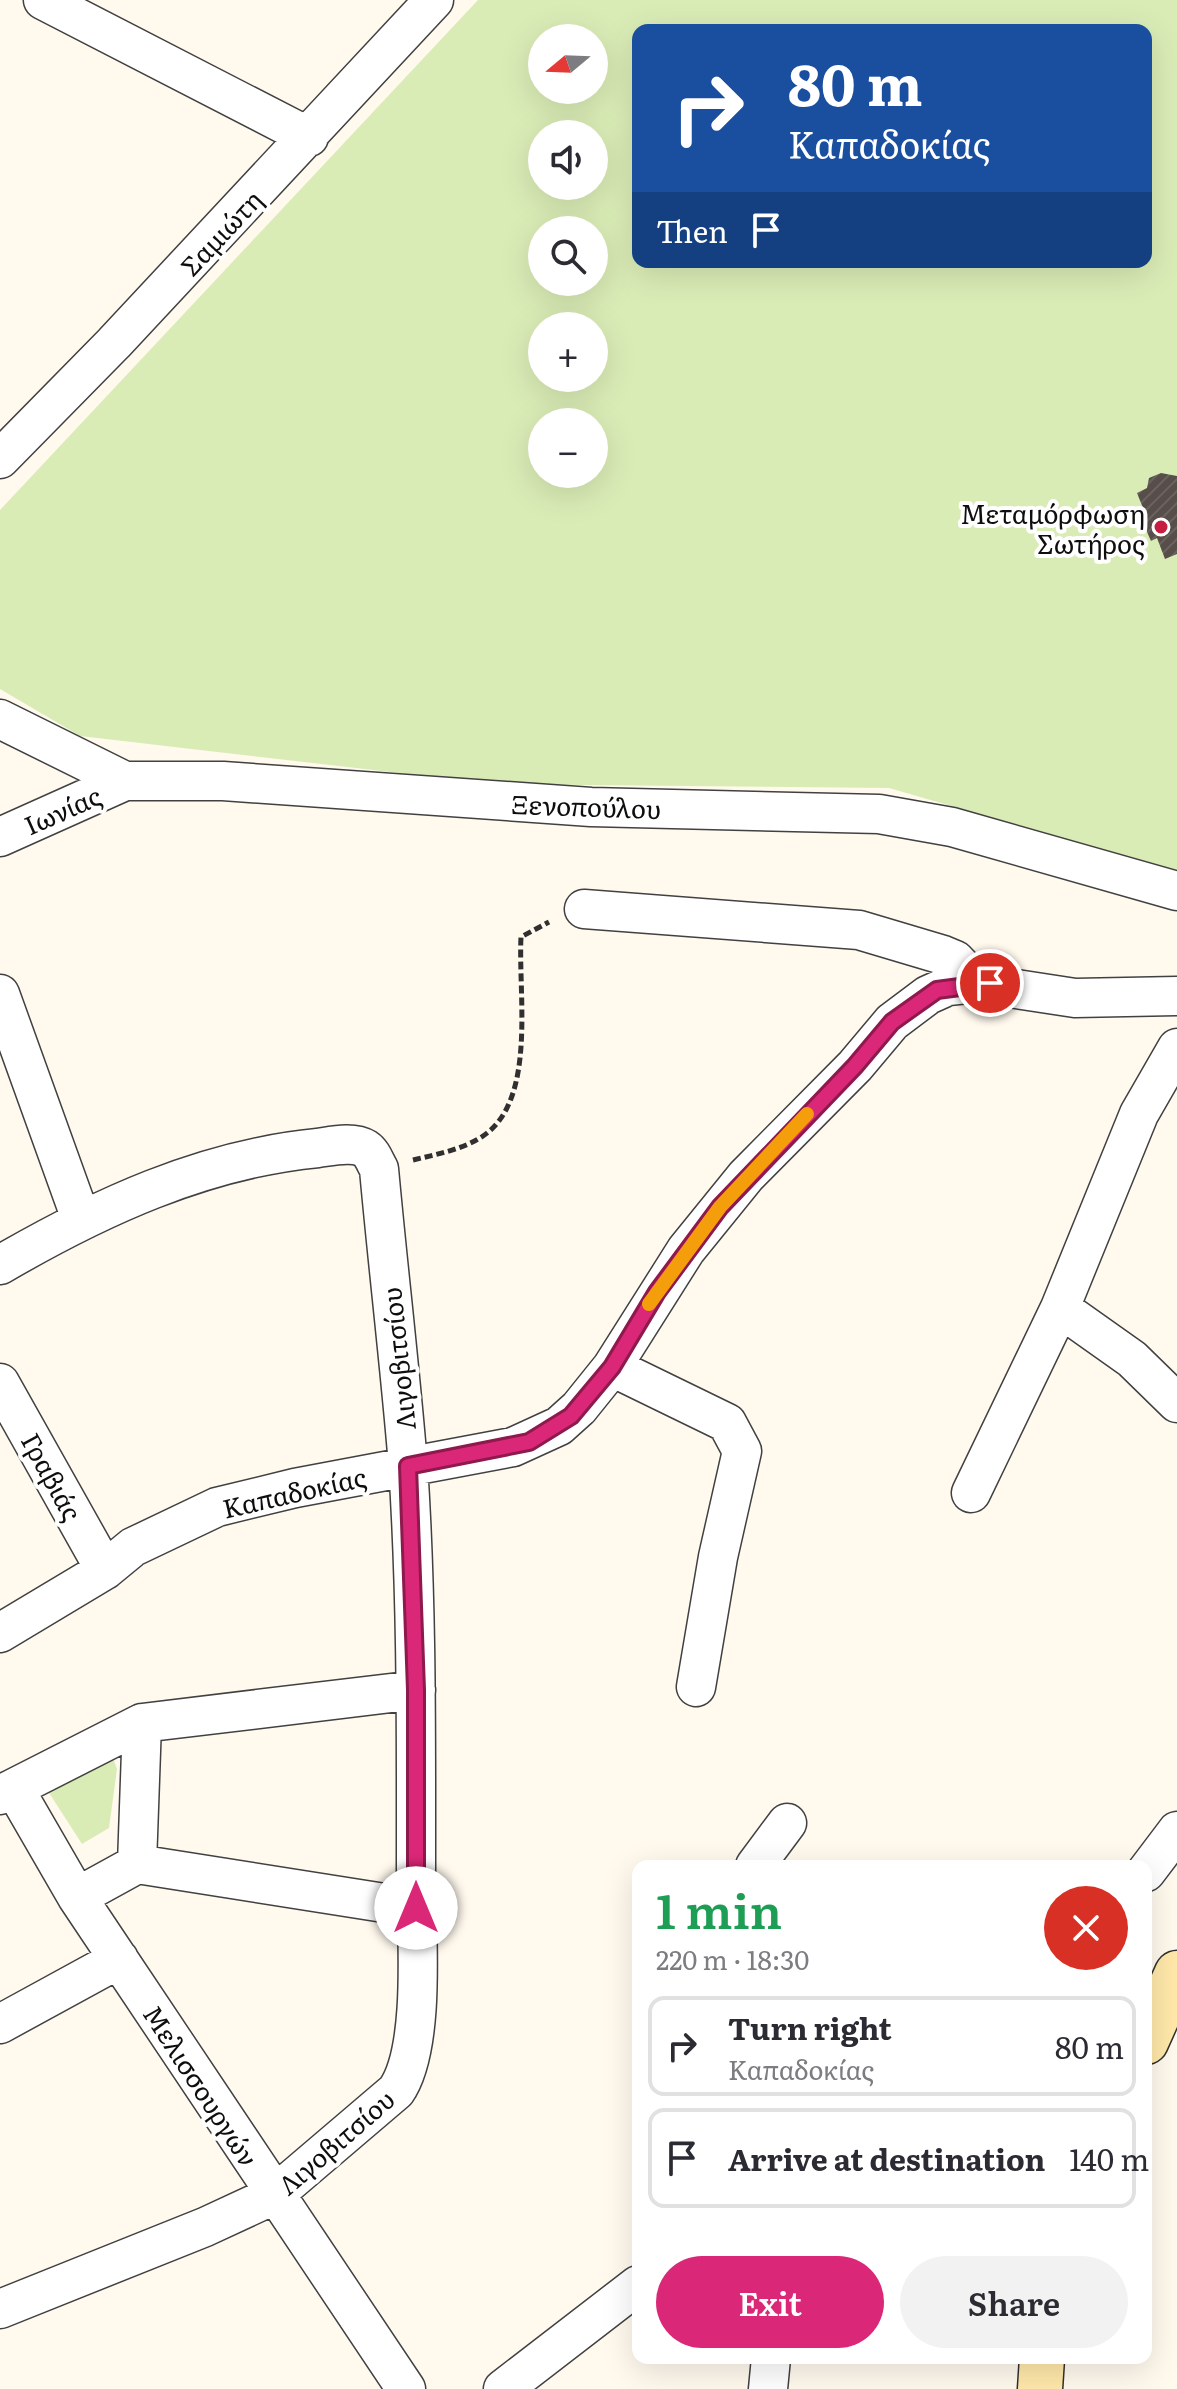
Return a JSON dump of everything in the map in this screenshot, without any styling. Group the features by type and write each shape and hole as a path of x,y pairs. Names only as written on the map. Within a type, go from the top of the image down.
{"main road":[{"path":"1040,2389 1042,2364"}],"street":[{"path":"43,0 309,137"},
{"name":"Σαμιώτη","path":"0,459 309,137 434,0"},
{"name":"Ξενοπούλου","path":"0,719 125,781 223,781 591,807 879,814 952,827 1177,891"},
{"name":"Ιωνίας","path":"0,837 125,781"},
{"path":"584,909 859,930 955,960 977,983"},
{"name":"Καπαδοκίας","path":"0,1633 105,1570 133,1547 217,1507 513,1447 547,1434 579,1408 612,1367 657,1292 720,1207 855,1066 892,1022 937,990 977,983 1075,998 1177,996"},
{"path":"0,994 81,1219"},
{"path":"971,1493 1060,1308 1133,1126 1177,1048"},
{"path":"0,1265 81,1219 211,1169 291,1150 348,1145 364,1148 379,1169"},
{"name":"Λιγοβιτσίου","path":"0,2309 205,2227 274,2195 396,2091 407,2075 414,2047 416,1690 408,1466 379,1169"},
{"path":"1060,1308 1132,1359 1177,1403"},
{"path":"612,1367 727,1423 742,1451 718,1557 696,1687"},
{"name":"Γραβιάς","path":"5,1403 105,1570"},
{"path":"7,1791 142,1723 416,1690"},
{"path":"137,1864 142,1723"},
{"name":"Μελισσουργών","path":"7,1791 406,2389"},
{"path":"759,1860 787,1823"},
{"path":"1152,1864 1177,1831"},
{"path":"77,1897 137,1864 416,1908"},
{"path":"0,2024 119,1959"},
{"path":"503,2389 632,2290"},
{"path":"768,2389 770,2364"}],"path":[{"path":"379,1169 463,1147 486,1134 500,1120 510,1106 519,1071 521,937 534,927 584,909"}],"green space":[{"path":"478,0 1177,0 1177,871 889,788 494,784 80,736 0,689 0,510"},
{"path":"113,1758 117,1769 109,1828 82,1844 44,1785"}],"building":[{"name":"Μεταμόρφωση Σωτήρος","path":"1161,473 1177,476 1177,554 1165,559 1157,538 1151,541 1140,516 1145,513 1137,493 1147,488 1149,478"}],"slow traffic":[{"path":"649,1304 720,1207 807,1114"}],"place":[{"name":"Μεταμόρφωση Σωτήρος","path":"1161,527"}],"route":[{"path":"416,1908 416,1690 408,1466 513,1447 559,1426 612,1367 657,1292 720,1207 746,1176 855,1066 892,1022 937,990 963,984 990,983"}]}
